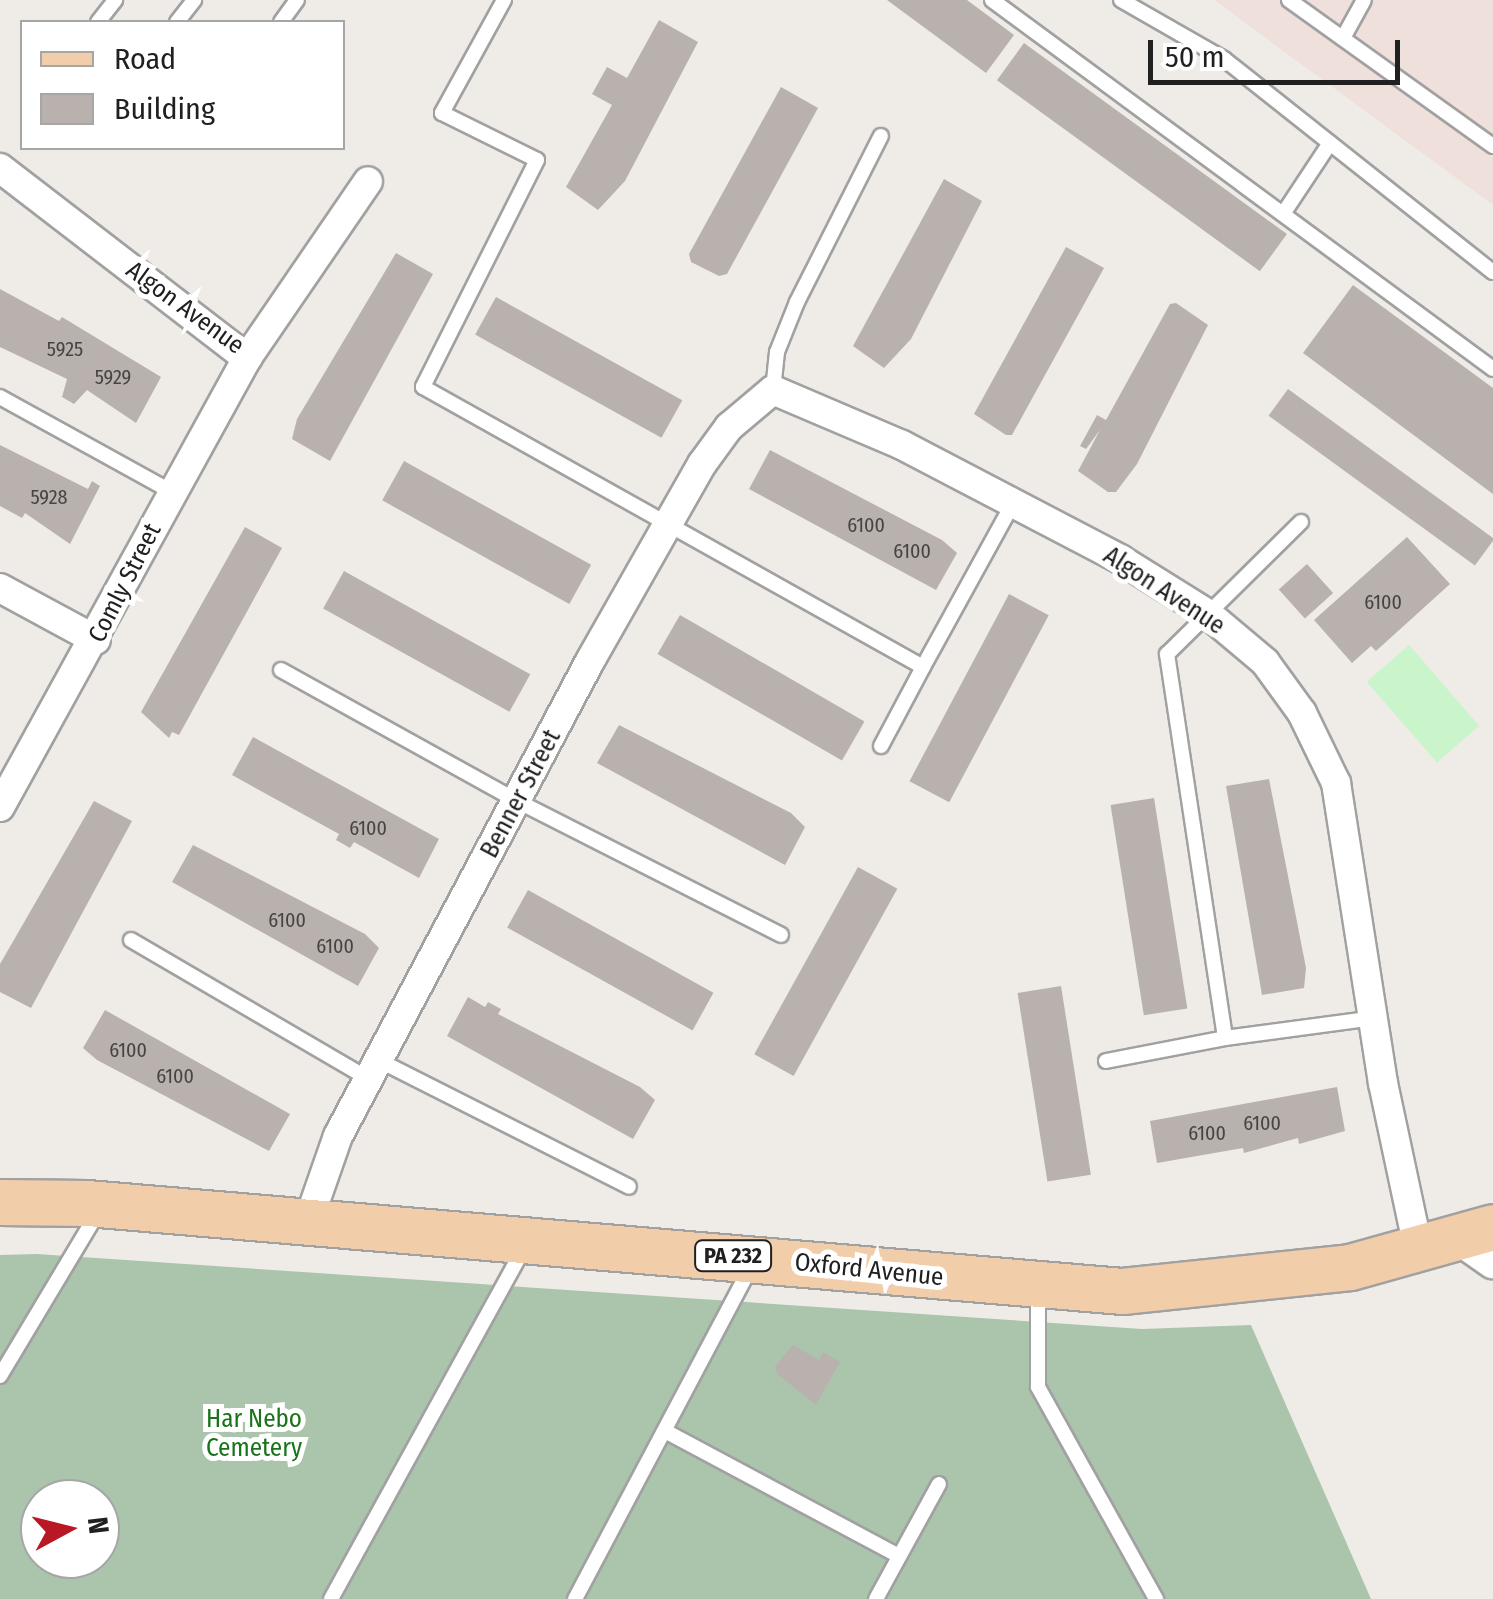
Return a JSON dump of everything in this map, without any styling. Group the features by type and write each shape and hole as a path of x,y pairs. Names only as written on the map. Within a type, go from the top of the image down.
{"main road":[{"name":"Oxford Avenue","path":"0,1202 103,1204 755,1258 1038,1288 1122,1292 1231,1282 1482,1242"}],"street":[{"name":"Algon Avenue","path":"0,168 247,358 368,180"},
{"name":"Comly Street","path":"0,807 8,773 96,640 247,358"},
{"name":"Benner Street","path":"308,1222 338,1136 668,524 729,427 773,390"},
{"name":"Algon Avenue","path":"773,390 902,445 1013,503 1208,614 1265,662 1302,713 1336,783 1374,1018 1418,1252"},
{"path":"0,588 96,640"}],"lane":[{"path":"100,20 115,0"},
{"path":"179,20 194,0"},
{"path":"282,20 297,0"},
{"path":"504,0 442,113 537,160 422,387 924,667"},
{"path":"992,0 1493,369"},
{"path":"1121,0 1224,59 1493,272"},
{"path":"1289,0 1493,146"},
{"path":"1343,38 1364,0"},
{"path":"773,390 777,352 796,302 881,136"},
{"path":"1283,214 1330,143"},
{"path":"0,396 172,492"},
{"path":"882,746 1013,503"},
{"path":"1226,1038 1167,654 1301,522"},
{"path":"281,670 517,802 781,935"},
{"path":"130,940 373,1069 629,1187"},
{"path":"1106,1061 1226,1038 1374,1018"},
{"path":"0,1376 103,1204"},
{"path":"331,1599 529,1240"},
{"path":"575,1599 755,1258"},
{"path":"1038,1288 1038,1387 1156,1599"},
{"path":"666,1431 900,1556"},
{"path":"876,1599 939,1484"}],"shaded area":[{"path":"1214,0 1493,0 1493,205"}],"green space":[{"path":"1409,645 1479,726 1437,762 1367,682"},
{"name":"Har Nebo Cemetery","path":"37,1254 1142,1329 1251,1325 1371,1599 0,1599 0,1255"}],"building":[{"path":"887,0 967,0 1014,35 986,73"},
{"path":"659,20 698,42 625,181 598,210 566,187 612,105 592,94 607,67 627,78"},
{"path":"1024,43 1287,234 1260,271 997,80"},
{"path":"781,87 818,108 727,274 719,276 691,262 689,254"},
{"path":"944,179 982,201 911,339 884,368 853,346"},
{"path":"1066,247 1104,268 1012,435 1006,435 974,414"},
{"path":"396,253 433,274 330,461 292,439 297,419"},
{"path":"1353,285 1493,388 1493,494 1303,353"},
{"path":"0,289 59,321 62,317 161,377 136,423 87,390 74,404 62,397 67,379 0,347"},
{"path":"496,297 682,400 661,438 475,335"},
{"path":"1176,303 1208,325 1137,464 1116,492 1108,492 1078,471 1100,430 1086,449 1080,446 1097,415 1106,420 1170,304"},
{"path":"1288,389 1493,538 1475,566 1269,416"},
{"path":"0,445 88,489 92,481 100,486 70,544 25,513 22,518 0,506"},
{"path":"770,450 942,540 957,553 936,590 749,489"},
{"path":"404,461 591,565 569,604 382,500"},
{"path":"245,527 282,548 179,735 172,732 169,738 141,712"},
{"path":"1407,537 1450,584 1376,651 1371,646 1352,663 1314,620"},
{"path":"1307,564 1333,593 1305,618 1279,589"},
{"path":"344,571 530,674 509,712 323,609"},
{"path":"1009,594 1049,615 949,802 909,781"},
{"path":"680,615 864,722 842,760 658,654"},
{"path":"619,725 791,813 805,827 785,865 597,763"},
{"path":"253,737 439,839 419,878 354,842 350,848 336,840 339,834 232,775"},
{"path":"1269,779 1306,968 1304,988 1262,995 1226,786"},
{"path":"1154,798 1187,1008 1144,1015 1111,805"},
{"path":"94,801 132,821 31,1008 0,992 0,964"},
{"path":"193,845 365,934 379,948 358,986 172,882"},
{"path":"858,867 897,889 794,1076 754,1054"},
{"path":"528,890 713,993 693,1030 507,928"},
{"path":"1061,986 1091,1175 1047,1182 1018,993"},
{"path":"468,997 485,1007 488,1002 501,1009 498,1014 640,1087 655,1100 633,1139 447,1036"},
{"path":"105,1010 290,1114 269,1151 97,1060 83,1048"},
{"path":"1337,1087 1345,1131 1299,1144 1298,1138 1244,1153 1243,1148 1157,1163 1150,1121"},
{"path":"793,1345 819,1360 823,1352 840,1362 816,1405 777,1374 775,1366"}]}
